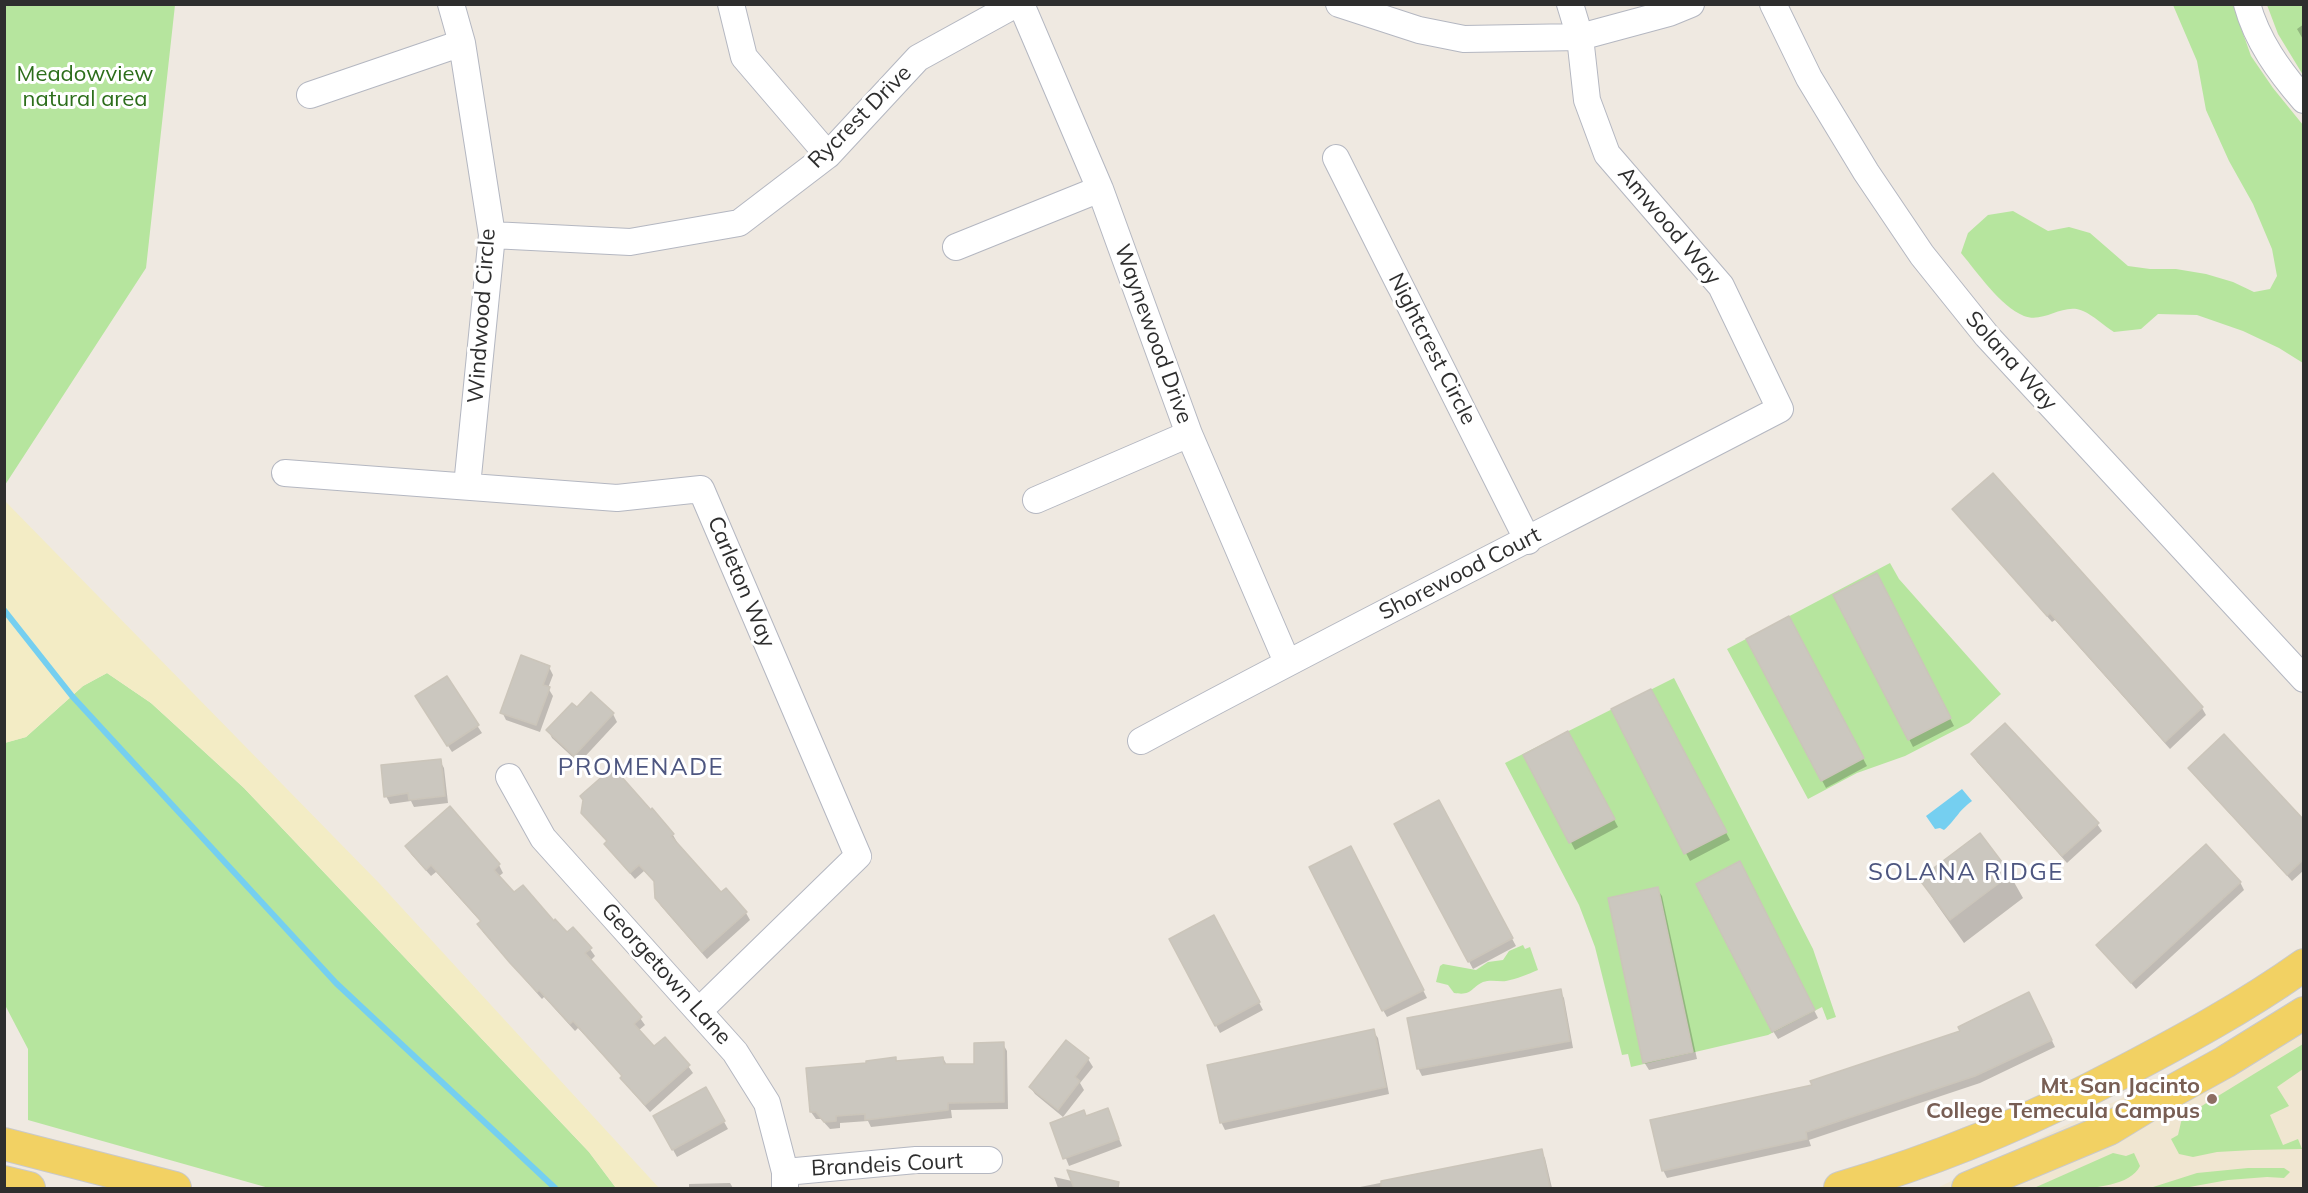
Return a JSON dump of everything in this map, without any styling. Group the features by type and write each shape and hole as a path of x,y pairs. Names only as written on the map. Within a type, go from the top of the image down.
{"main road":[{"path":"1840,1188 1882,1176 1955,1149 2091,1090 2219,1020 2304,965"},
{"path":"1968,1188 2109,1129 2304,1013"},
{"path":"4,1144 176,1188"},
{"path":"4,1182 29,1188"}],"street":[{"name":"Windwood Circle","path":"451,4 462,43 492,235 467,486"},
{"path":"731,4 744,57 828,155"},
{"name":"Rycrest Drive","path":"492,235 630,242 739,223 828,155 918,58 1016,4"},
{"name":"Waynewood Drive","path":"1022,4 1100,189 1189,434 1287,662"},
{"path":"1339,4 1419,30 1464,39 1580,37 1669,13 1691,4"},
{"name":"Amwood Way","path":"1570,4 1580,37 1587,100 1607,154 1721,286 1780,409"},
{"name":"Solana Way","path":"1773,4 1809,78 1866,172 1922,255 1987,336 2304,679"},
{"path":"2247,4 2265,48 2284,77 2304,100"},
{"path":"310,96 462,43"},
{"name":"Nightcrest Circle","path":"1336,158 1528,540"},
{"path":"956,247 1100,189"},
{"name":"Shorewood Court","path":"1141,741 1287,662 1780,409"},
{"path":"1036,500 1189,434"},
{"name":"Carleton Way","path":"285,473 617,498 701,489 858,856 700,1010"},
{"name":"Georgetown Lane","path":"509,777 543,838 700,1010 735,1052 767,1103 785,1180"},
{"name":"Brandeis Court","path":"785,1180 916,1160 988,1160"}],"shaded area":[{"name":"Mt. San Jacinto College Temecula Campus","path":"2303,1010 2303,1188 1937,1188"}],"green space":[{"name":"Meadowview natural area","path":"5,4 175,5 146,268 5,485"},
{"path":"2173,5 2233,5 2251,56 2303,125 2303,363 2279,348 2243,331 2197,315 2158,314 2141,329 2114,332 2087,313 2076,309 2039,317 2024,316 1998,297 1961,253 1968,233 1988,215 2013,211 2048,231 2069,227 2090,233 2128,266 2176,269 2206,274 2233,282 2254,292 2270,289 2277,276 2272,249 2253,204 2229,161 2206,110 2197,61"},
{"path":"2267,5 2303,5 2303,75 2278,34"},
{"path":"1890,563 1899,579 2001,694 1969,723 1905,756 1857,773 1808,799 1727,649"},
{"path":"107,673 151,703 244,788 589,1152 616,1188 269,1188 28,1120 28,1049 5,1005 4,743 26,737 83,686"},
{"path":"1674,678 1813,949 1836,1017 1827,1020 1822,1007 1768,1035 1631,1067 1628,1054 1622,1055 1595,947 1579,905 1505,763"},
{"path":"1523,945 1525,949 1530,947 1538,970 1510,980 1483,982 1465,993 1454,993 1448,985 1436,982 1440,966 1443,964 1476,970 1488,962 1503,960 1509,951"},
{"path":"2303,1044 2303,1069 2277,1087 2289,1106 2270,1115 2283,1145 2298,1139 2302,1149 2217,1152 2193,1157 2179,1154 2171,1139 2178,1135 2182,1118"},
{"path":"2113,1153 2126,1156 2134,1153 2140,1166 2133,1175 2108,1185 2076,1189 2034,1188"},
{"path":"2248,1168 2284,1168 2290,1172 2284,1178 2228,1180 2184,1188 2150,1188 2197,1173"}],"sand":[{"path":"4,500 379,883 659,1188 616,1188 589,1152 244,788 151,703 107,673 83,686 26,737 5,743"}],"water":[{"path":"1962,789 1972,801 1944,830 1935,829 1926,816"}],"building":[{"path":"1993,473 2203,707 2165,742 2050,613 2047,616 1952,509"},
{"path":"1877,573 1951,718 1908,740 1833,595"},
{"path":"1789,616 1864,758 1821,781 1746,639"},
{"path":"521,655 550,666 543,685 550,687 536,725 500,713"},
{"path":"447,676 479,725 447,746 415,696"},
{"path":"1651,689 1727,832 1684,854 1611,709"},
{"path":"591,692 614,713 574,756 546,730 572,703 577,707"},
{"path":"2005,723 2099,823 2062,856 1971,754"},
{"path":"1568,731 1615,819 1569,843 1523,755"},
{"path":"2224,734 2304,820 2304,859 2287,875 2188,768"},
{"path":"441,759 445,796 409,800 408,793 384,797 381,765"},
{"path":"613,767 651,810 652,808 674,834 671,836 721,892 726,888 747,912 702,952 655,898 654,881 639,865 630,873 604,844 607,841 581,813 583,800 580,796"},
{"path":"1439,800 1513,938 1468,962 1394,824"},
{"path":"450,806 500,864 494,870 514,892 523,885 554,921 555,919 567,932 573,927 592,948 585,953 642,1017 634,1024 654,1046 665,1037 690,1065 645,1105 573,1021 570,1024 510,963 477,924 481,921 431,865 426,870 405,846"},
{"name":"SOLANA RIDGE","path":"1980,833 2011,874 1950,920 1919,879"},
{"path":"2206,844 2241,882 2131,983 2096,945"},
{"path":"1351,846 1424,990 1382,1011 1309,867"},
{"path":"1740,861 1815,1010 1772,1032 1696,884"},
{"path":"1658,887 1693,1052 1643,1063 1608,898"},
{"path":"1214,915 1260,1002 1215,1026 1169,939"},
{"path":"1561,989 1570,1041 1417,1069 1407,1018"},
{"path":"2029,992 2052,1040 1975,1076 1806,1132 1807,1139 1662,1171 1650,1120 1812,1085 1810,1081 1960,1031 1958,1027"},
{"path":"1374,1029 1386,1087 1220,1123 1207,1065"},
{"path":"1066,1040 1089,1058 1075,1077 1080,1081 1058,1110 1029,1087"},
{"path":"1004,1042 1004,1102 948,1103 948,1110 865,1120 865,1114 836,1116 836,1121 824,1122 816,1112 810,1112 806,1068 866,1063 866,1061 896,1057 896,1061 943,1057 944,1064 974,1064 974,1043"},
{"path":"706,1087 725,1121 672,1150 653,1116"},
{"path":"1108,1108 1119,1139 1063,1159 1050,1123 1084,1110 1086,1116"},
{"path":"1542,1149 1550,1188 1381,1188 1381,1181"},
{"path":"1067,1170 1119,1182 1118,1188 1074,1188"}],"waterway":[{"path":"4,610 72,696 336,983 555,1188"}],"place":[{"name":"Mt. San Jacinto College Temecula Campus","path":"2212,1099"}],"district":[{"name":"PROMENADE","path":"641,768"},
{"name":"SOLANA RIDGE","path":"1966,873"}]}
